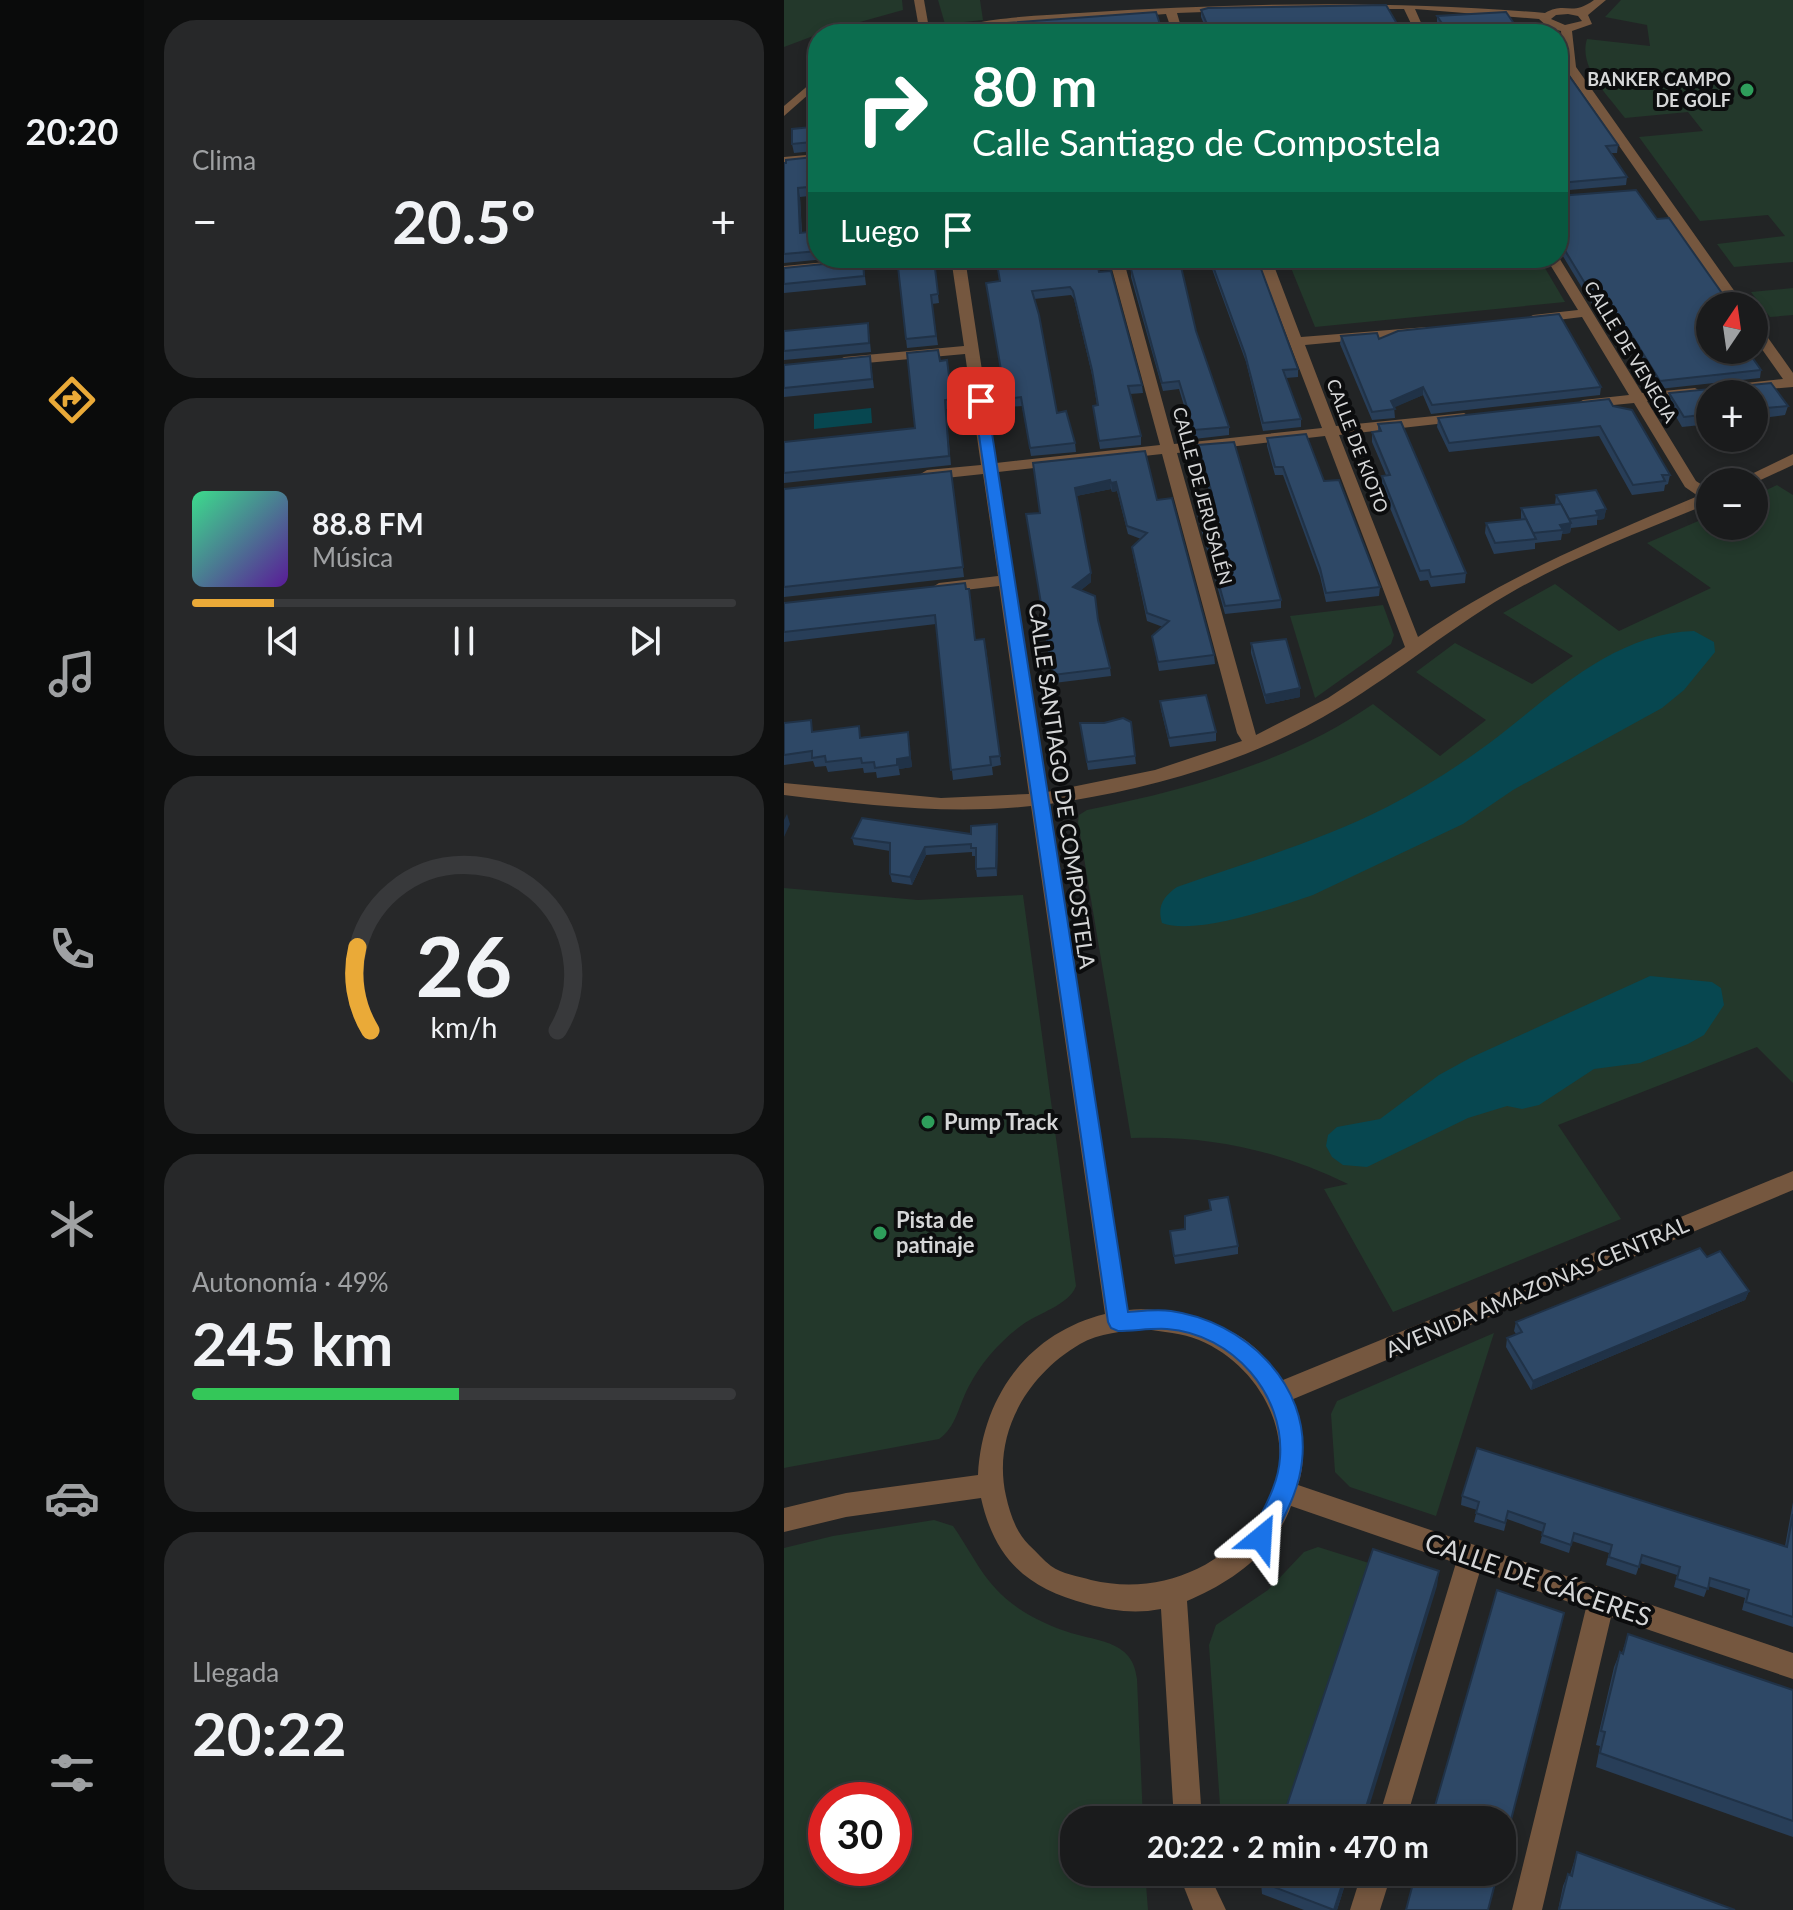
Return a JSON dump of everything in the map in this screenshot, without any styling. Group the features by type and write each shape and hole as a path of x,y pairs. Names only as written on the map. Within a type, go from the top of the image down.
{"street":[{"path":"919,0 923,24"},
{"path":"1582,14 1601,0"},
{"path":"1013,24 1170,10 1316,5 1407,5 1545,16 1560,11 1582,14 1588,19 1585,25 1568,28"},
{"path":"1407,5 1416,24"},
{"path":"1170,10 1175,24"},
{"path":"1545,16 1548,24"},
{"path":"1568,48 1570,67 1650,190 1727,292"},
{"path":"784,112 808,89"},
{"path":"784,161 808,159"},
{"path":"784,270 808,268"},
{"name":"CALLE SANTIAGO DE COMPOSTELA","path":"960,268 1118,1322"},
{"name":"CALLE DE JERUSALÉN","path":"1119,268 1246,733 1253,743"},
{"name":"CALLE DE KIOTO","path":"1268,268 1414,648"},
{"name":"CALLE DE VENECIA","path":"1559,268 1690,484 1696,488"},
{"path":"1524,320 1585,313"},
{"path":"1294,342 1432,329"},
{"path":"1565,406 1792,382 1768,348"},
{"path":"830,363 972,349"},
{"path":"915,476 1474,416"},
{"path":"1768,470 1793,459"},
{"path":"784,789 942,804 1039,799 1164,773 1253,743 1312,716 1521,580 1696,503"},
{"path":"923,589 1008,580"},
{"name":"AVENIDA AMAZONAS CENTRAL","path":"1280,1393 1793,1180"},
{"path":"1170,1320 1212,1333 1253,1357 1280,1393 1290,1426 1291,1459 1284,1492 1261,1538 1223,1572 1173,1595 1122,1599 1061,1585 1042,1575 1020,1554 1003,1528 988,1485 992,1438 1007,1397 1036,1361 1074,1335 1118,1322 1170,1320"},
{"path":"784,1520 846,1505 988,1485"},
{"name":"CALLE DE CÁCERES","path":"1284,1492 1793,1666"},
{"path":"1396,1806 1471,1557"},
{"path":"1173,1595 1187,1806"},
{"path":"1527,1910 1601,1601"},
{"path":"1198,1886 1211,1910"},
{"path":"1365,1910 1373,1886"}],"green space":[{"path":"784,0 902,0 903,10 853,24 808,24 808,38 784,47"},
{"path":"938,0 980,0 983,20 945,24"},
{"path":"1621,0 1793,0 1793,262 1734,267 1717,244 1785,236 1768,215 1700,221 1639,137 1703,131 1688,112 1625,118 1597,81 1587,60 1587,39 1650,46 1647,25 1605,17"},
{"path":"1291,268 1545,268 1565,302 1315,327"},
{"path":"1793,288 1793,315 1770,317 1768,292 1751,292"},
{"path":"1777,485 1793,495 1793,1083 1757,1047 1558,1125 1621,1219 1393,1312 1324,1189 1348,1184 1296,1162 1242,1147 1188,1139 1131,1138 1079,815 1087,810 1199,783 1272,758 1341,724 1373,704 1440,756 1486,720 1416,672 1455,643 1532,684 1573,656 1503,613 1555,584 1619,631 1711,588 1647,543 1696,522 1696,540 1768,540 1768,489"},
{"path":"1383,605 1394,635 1391,644 1315,698 1290,616"},
{"path":"784,888 918,900 1023,895 1076,1286 1067,1298 1022,1325 992,1353 969,1386 949,1429 939,1439 784,1468"},
{"path":"1494,1333 1436,1516 1350,1487 1335,1472 1331,1414 1337,1401"},
{"path":"934,1520 953,1526 988,1580 1018,1608 1055,1627 1112,1645 1129,1657 1137,1679 1142,1806 1060,1806 1060,1886 1146,1886 1148,1910 784,1910 784,1548 833,1536"},
{"path":"1318,1547 1372,1564 1291,1806 1220,1806 1209,1645 1216,1625 1268,1590 1304,1552"}],"water":[{"path":"871,408 872,423 814,429 814,414"},
{"path":"1694,631 1714,642 1715,652 1684,690 1662,708 1513,790 1463,824 1313,895 1215,923 1177,926 1162,923 1162,902 1177,887 1310,841 1387,807 1473,755 1566,683 1614,653 1666,634"},
{"path":"1650,976 1712,982 1721,988 1724,1005 1704,1035 1640,1063 1594,1069 1539,1105 1522,1109 1507,1106 1468,1118 1367,1167 1343,1165 1332,1157 1326,1146 1328,1135 1337,1127 1380,1119 1439,1075 1470,1058"}],"building":[{"path":"1386,5 1397,24 1207,24 1201,10"},
{"path":"1156,12 1160,24 1005,24"},
{"path":"1506,12 1514,24 1442,24 1437,16"},
{"path":"1568,74 1618,145 1606,146 1627,177 1568,182"},
{"path":"808,127 808,142 792,144 792,129"},
{"path":"808,158 808,187 798,188 800,233 808,232 808,252 784,254 786,160"},
{"path":"1636,190 1657,219 1669,218 1721,292 1696,292 1696,364 1757,364 1761,370 1660,381 1631,334 1617,336 1568,255 1568,195"},
{"path":"808,266 808,268 864,268 864,276 784,284 784,268"},
{"path":"898,268 935,268 938,294 931,295 936,336 906,339"},
{"path":"998,268 1098,268 1099,272 1111,271 1142,385 1128,386 1141,436 1099,441 1093,406 1098,405 1092,370 1073,291 1070,287 1032,291 1057,413 1066,411 1075,443 1030,448 1021,397 1006,399 986,283 1000,281"},
{"path":"1181,268 1196,331 1229,427 1194,430 1179,381 1162,383 1131,269"},
{"path":"1214,268 1261,268 1298,369 1283,370 1301,419 1263,423 1245,354"},
{"path":"1559,314 1601,387 1432,405 1423,387 1391,401 1395,409 1372,412 1341,336 1377,333 1379,339 1398,331"},
{"path":"868,323 869,343 784,351 784,331"},
{"path":"938,350 940,361 947,360 952,399 945,400 949,456 784,473 784,442 915,428 907,353"},
{"path":"870,356 872,379 784,388 784,365"},
{"path":"1768,383 1771,383 1788,406 1768,408"},
{"path":"1696,390 1696,416 1684,417 1669,393"},
{"path":"1609,399 1613,406 1632,410 1670,475 1662,475 1665,481 1633,485 1600,426 1449,443 1438,418"},
{"path":"1401,422 1466,573 1431,577 1429,570 1420,571 1382,476 1390,475 1372,432 1381,431 1378,424"},
{"path":"1306,434 1324,481 1339,480 1380,587 1326,593 1283,467 1275,467 1267,438"},
{"path":"1234,442 1281,600 1225,606 1194,496 1212,494 1198,445"},
{"path":"1145,451 1157,500 1172,498 1214,655 1158,662 1152,636 1169,621 1147,613 1132,547 1147,533 1127,526 1116,482 1111,483 1110,480 1075,488 1091,573 1073,587 1095,596 1110,668 1053,675 1026,514 1040,513 1033,463"},
{"path":"951,471 963,567 784,587 784,489"},
{"path":"1596,490 1606,509 1596,511 1598,515 1569,519 1556,495"},
{"path":"1561,504 1571,523 1560,525 1563,530 1533,533 1521,508"},
{"path":"1526,519 1536,539 1495,543 1486,523"},
{"path":"965,583 966,589 969,589 975,640 984,639 1000,756 990,757 991,765 951,770 935,615 784,632 784,603"},
{"path":"1286,639 1300,688 1265,695 1251,643"},
{"path":"1206,695 1216,732 1169,738 1160,701"},
{"path":"1123,718 1131,722 1135,756 1087,762 1080,723 1104,723"},
{"path":"811,720 812,732 859,726 860,738 908,732 910,757 897,759 897,765 875,768 874,762 862,763 861,758 826,762 825,756 812,758 812,751 784,755 784,723"},
{"path":"862,818 971,834 971,826 997,824 996,868 976,869 976,848 971,848 971,844 925,847 910,877 890,874 890,843 852,838"},
{"path":"1228,1197 1238,1246 1174,1256 1170,1231 1185,1229 1185,1216 1211,1210 1209,1200"},
{"path":"1700,1248 1707,1257 1720,1251 1749,1291 1533,1381 1507,1338 1522,1332 1516,1322"},
{"path":"1477,1448 1787,1547 1793,1514 1793,1617 1746,1602 1749,1590 1710,1578 1708,1589 1677,1579 1680,1567 1642,1555 1639,1567 1609,1557 1612,1545 1574,1533 1571,1545 1542,1535 1545,1524 1508,1511 1505,1523 1476,1513 1479,1502 1462,1496"},
{"path":"1373,1549 1439,1571 1366,1806 1287,1806"},
{"path":"1497,1590 1564,1613 1515,1806 1435,1806"},
{"path":"1628,1634 1793,1690 1793,1821 1600,1753 1605,1732 1601,1731 1620,1652 1623,1654"},
{"path":"1577,1852 1735,1910 1559,1910"},
{"path":"1271,1886 1342,1886 1334,1910"},
{"path":"1412,1886 1494,1886 1488,1910 1406,1910"}],"place":[{"name":"BANKER CAMPO DE GOLF","path":"1747,90"},
{"name":"Pump Track","path":"928,1122"},
{"name":"Pista de patinaje","path":"880,1233"}],"route":[{"path":"981,401 1118,1322 1170,1320 1212,1333 1253,1357 1280,1393 1290,1426 1291,1459 1284,1492 1261,1538"}]}
